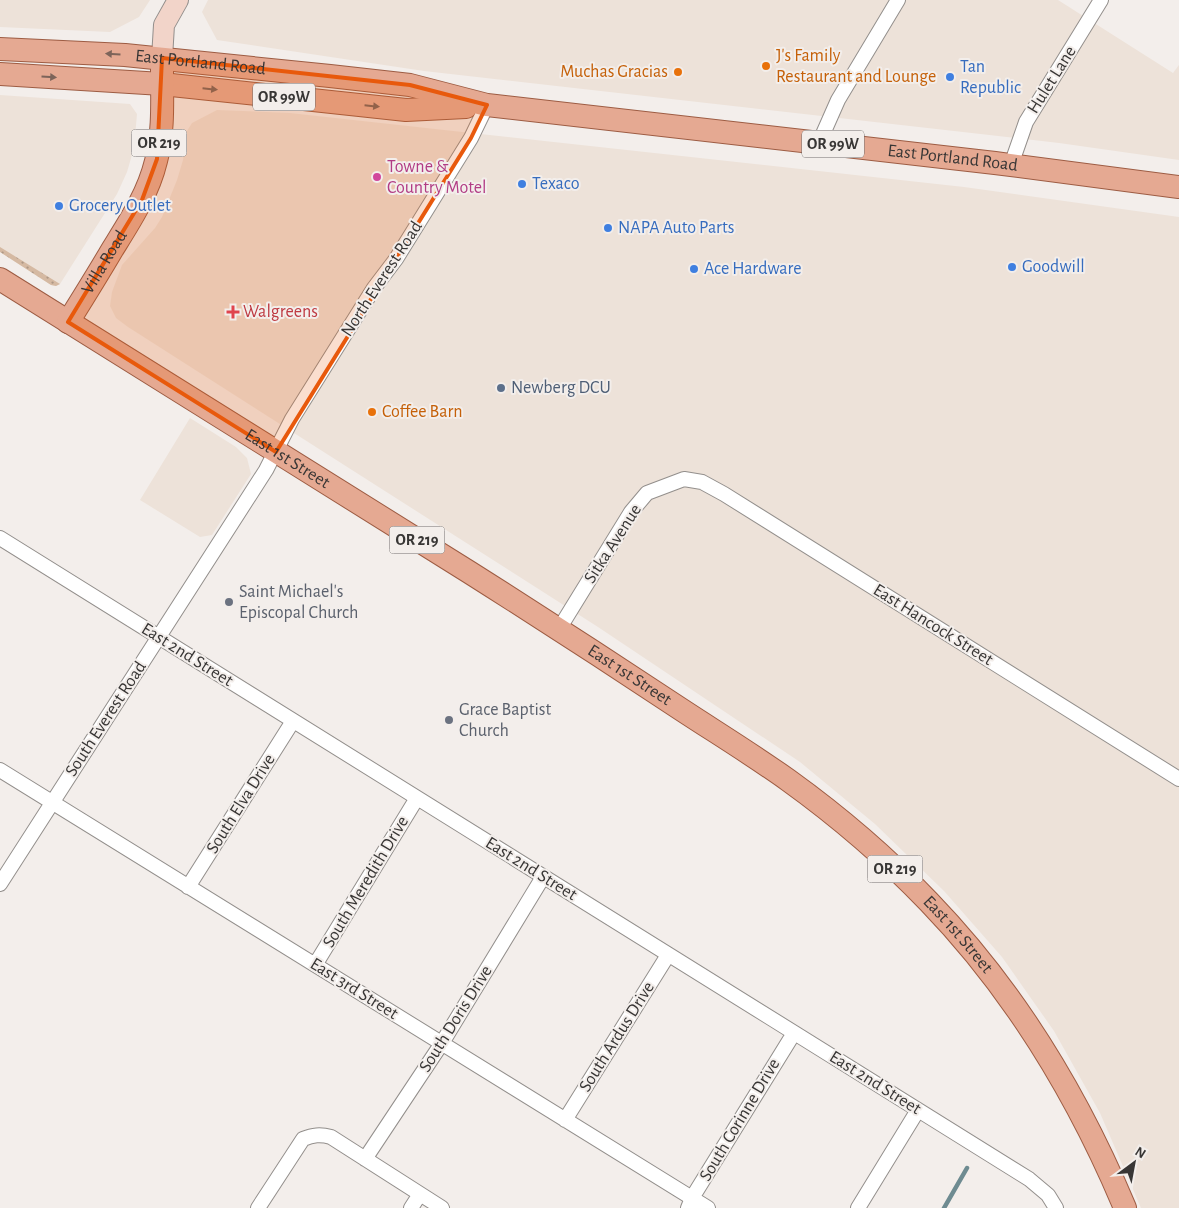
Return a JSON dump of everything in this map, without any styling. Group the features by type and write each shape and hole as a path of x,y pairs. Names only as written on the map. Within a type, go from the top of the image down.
{"main road":[{"name":"Villa Road","path":"68,322 130,221 150,182 157,159 161,133 164,25 178,0"},
{"name":"East Portland Road","path":"0,49 162,58 410,85 487,106 1011,165 1179,187"},
{"name":"East Portland Road","path":"0,74 162,84 406,110 487,106"},
{"name":"East 1st Street","path":"0,279 559,629 787,780 839,819 930,902 978,957 1009,997 1044,1048 1071,1094 1103,1156 1125,1208"}],"street":[{"path":"819,143 838,100 898,0"},
{"name":"Hulet Lane","path":"1011,165 1026,122 1102,0"},
{"name":"North Everest Road","path":"276,452 292,419 374,288 396,259 471,138 487,106"},
{"name":"South Everest Road","path":"0,884 276,452"},
{"name":"Sitka Avenue","path":"559,629 631,512 647,493 684,478"},
{"name":"East Hancock Street","path":"684,478 702,482 724,494 1179,779"},
{"name":"East 2nd Street","path":"0,538 1029,1179 1048,1195 1056,1208"},
{"name":"South Elva Drive","path":"188,887 294,722"},
{"name":"East 3rd Street","path":"0,770 565,1120 690,1203 708,1208"},
{"name":"South Meredith Drive","path":"315,965 417,798"},
{"name":"South Doris Drive","path":"365,1159 442,1043 543,877"},
{"name":"South Ardus Drive","path":"565,1120 668,955"},
{"name":"South Corinne Drive","path":"690,1203 794,1033"},
{"path":"858,1208 918,1110"},
{"path":"258,1208 297,1146 303,1139 313,1135 331,1137 442,1208"},
{"path":"411,1208 420,1194"}],"highlighted area":[{"path":"162,58 410,85 487,105 471,138 276,452 68,322 142,200 157,159"}],"shaded area":[{"path":"0,0 150,0 139,17 110,32 0,27"},
{"path":"208,0 1058,0 1173,73 1179,65 1179,160 1059,143 424,71 217,40 202,12"},
{"path":"0,95 130,104 137,114 134,148 127,172 117,194 60,284 56,286 51,285 0,252"},
{"path":"217,110 290,113 964,187 1179,217 1179,1208 1141,1208 1100,1113 1054,1031 1002,957 944,891 875,824 800,762 598,627 116,318 110,306 112,292 122,265 155,228 162,217 183,160 187,131 192,123"},
{"path":"0,247 60,284 56,286 51,285 0,252"},
{"path":"190,418 236,447 247,458 251,474 212,535 200,537 140,500"}],"waterway":[{"path":"944,1208 967,1168"}],"place":[{"name":"J's Family Restaurant and Lounge","path":"766,66"},
{"name":"Muchas Gracias","path":"678,72"},
{"name":"Tan Republic","path":"950,77"},
{"name":"Towne & Country Motel","path":"377,177"},
{"name":"Texaco","path":"522,184"},
{"name":"Grocery Outlet","path":"59,206"},
{"name":"NAPA Auto Parts","path":"608,228"},
{"name":"Goodwill","path":"1012,267"},
{"name":"Ace Hardware","path":"694,269"},
{"name":"Walgreens","path":"233,312"},
{"name":"Newberg DCU","path":"501,388"},
{"name":"Coffee Barn","path":"372,412"},
{"name":"Saint Michael's Episcopal Church","path":"229,602"},
{"name":"Grace Baptist Church","path":"449,720"}]}
